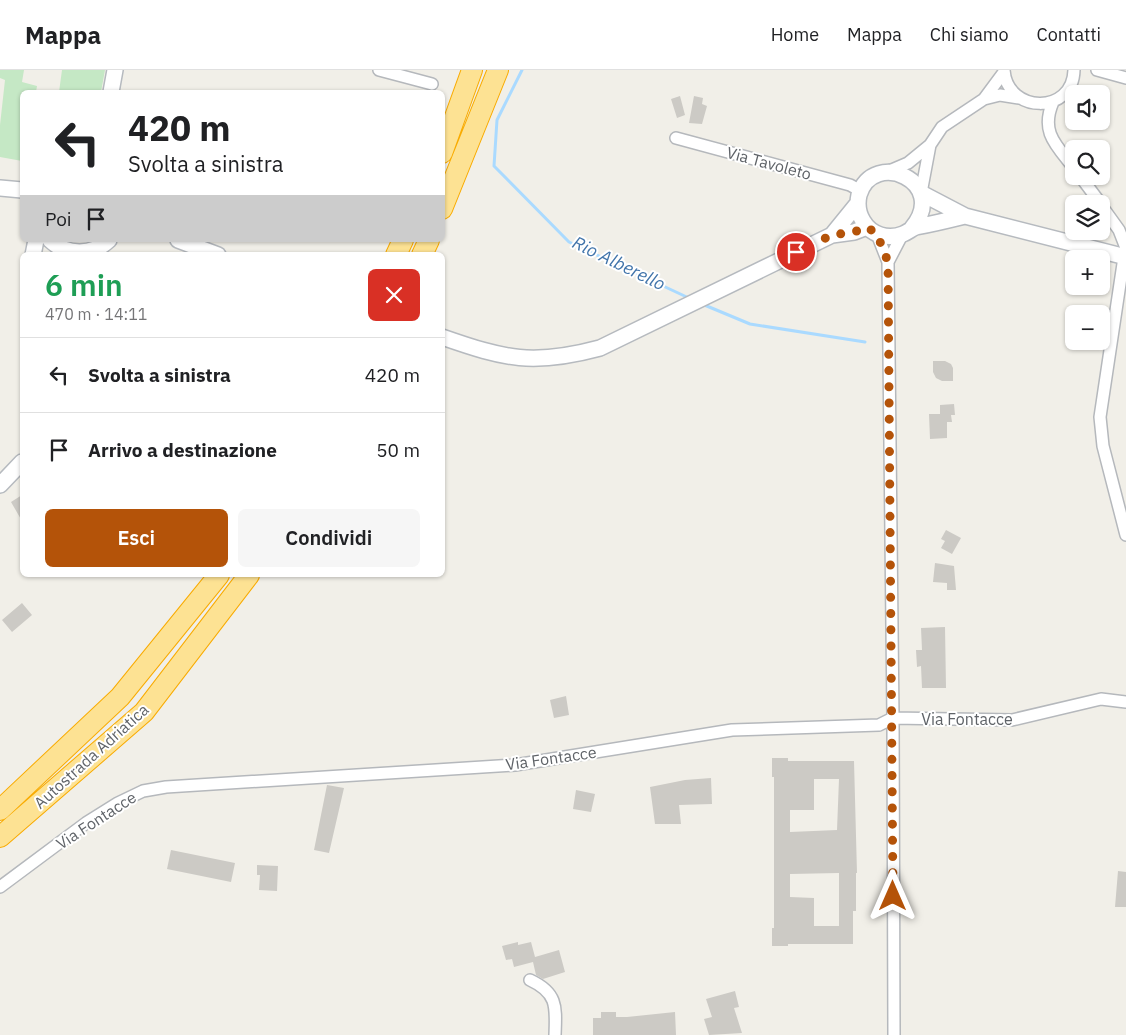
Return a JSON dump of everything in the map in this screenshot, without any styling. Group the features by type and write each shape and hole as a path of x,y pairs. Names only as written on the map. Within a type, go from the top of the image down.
{"highway":[{"path":"445,145 472,70"},
{"path":"445,202 498,70"},
{"name":"Autostrada Adriatica","path":"0,810 120,697 216,577"},
{"name":"Autostrada Adriatica","path":"0,837 144,712 247,577"}],"main road":[{"path":"111,90 115,70"},
{"path":"832,235 859,197 867,182 877,175 887,172 899,173 909,178 921,193 965,216 1125,254"},
{"path":"907,232 922,212 921,193"},
{"path":"859,197 862,220 872,230"},
{"path":"450,340 478,350 516,358 567,357 600,348 832,235 872,230 894,237 965,216"},
{"path":"58,252 85,252 100,247 106,242"},
{"path":"183,242 210,252"},
{"path":"0,485 20,464"}],"street":[{"path":"379,70 432,84"},
{"path":"887,172 908,163 930,145 942,127 984,99 1000,95 1019,98 1030,103 1042,104 1053,102 1063,96 1070,87 1074,70"},
{"path":"1097,70 1126,78"},
{"path":"1004,71 1011,90 1019,98"},
{"path":"984,99 1004,71"},
{"path":"1053,102 1047,116 1050,137 1065,156"},
{"name":"Via Tavoleto","path":"676,138 850,185 859,197"},
{"path":"921,193 930,145"},
{"path":"1110,217 1119,230 1125,254 1100,417 1103,446 1126,535"},
{"path":"872,230 888,262 894,1035"},
{"path":"888,262 907,232"},
{"name":"Via Fontacce","path":"0,887 86,823 143,790 515,765 732,730 879,725 893,718 1012,720 1101,699 1126,702"},
{"path":"530,980 543,986 554,999 555,1035"}],"green space":[{"path":"0,70 24,70 22,82 37,86 36,90 20,90 20,161 0,157 0,125 5,80 0,78"},
{"path":"62,70 105,70 101,90 59,90"}],"building":[{"path":"680,96 685,115 677,118 671,99"},
{"path":"694,96 703,98 702,104 707,106 702,124 689,123"},
{"path":"933,361 945,361 951,364 953,368 953,381 942,381 936,378 933,372"},
{"path":"954,404 955,415 951,415 952,422 947,422 947,438 930,439 929,414 940,414 940,405"},
{"path":"20,496 20,518 11,502"},
{"path":"946,530 961,538 952,554 941,548 945,541 941,539"},
{"path":"935,563 954,566 956,590 947,590 947,583 933,582"},
{"path":"22,603 32,615 12,632 2,620"},
{"path":"945,627 946,688 922,688 921,666 917,667 916,650 922,650 921,628"},
{"path":"566,696 569,715 554,718 550,700"},
{"path":"772,758 788,758 788,761 854,761 857,873 856,911 853,911 853,944 788,944 788,946 772,946 772,928 774,928 774,777 772,777","holes":["814,779 839,779 837,830 790,832 790,810 814,810","839,873 839,926 814,926 814,898 790,897 790,874"]},
{"path":"711,778 712,804 679,805 681,824 655,824 650,787 685,780"},
{"path":"327,785 344,788 329,853 314,850"},
{"path":"576,790 595,794 591,812 573,809"},
{"path":"171,850 235,863 231,882 167,869"},
{"path":"257,865 278,866 277,891 259,890 260,875 257,875"},
{"path":"1118,871 1126,872 1126,907 1115,907"},
{"path":"518,942 518,945 531,942 535,957 559,950 565,972 543,979 536,975 533,962 514,967 512,959 506,960 502,946"},
{"path":"735,991 739,1007 734,1008 742,1033 709,1035 704,1019 712,1017 706,999"},
{"path":"601,1012 616,1012 616,1017 627,1017 675,1012 676,1035 593,1035 593,1018 601,1018"}],"waterway":[{"name":"Rio Alberello","path":"522,70 497,120 494,166 569,242 691,299"},
{"name":"Rio Alberello","path":"702,304 750,324 865,342"}],"route":[{"path":"796,252 832,235 854,232 867,227 877,234 888,262 893,896"}]}
